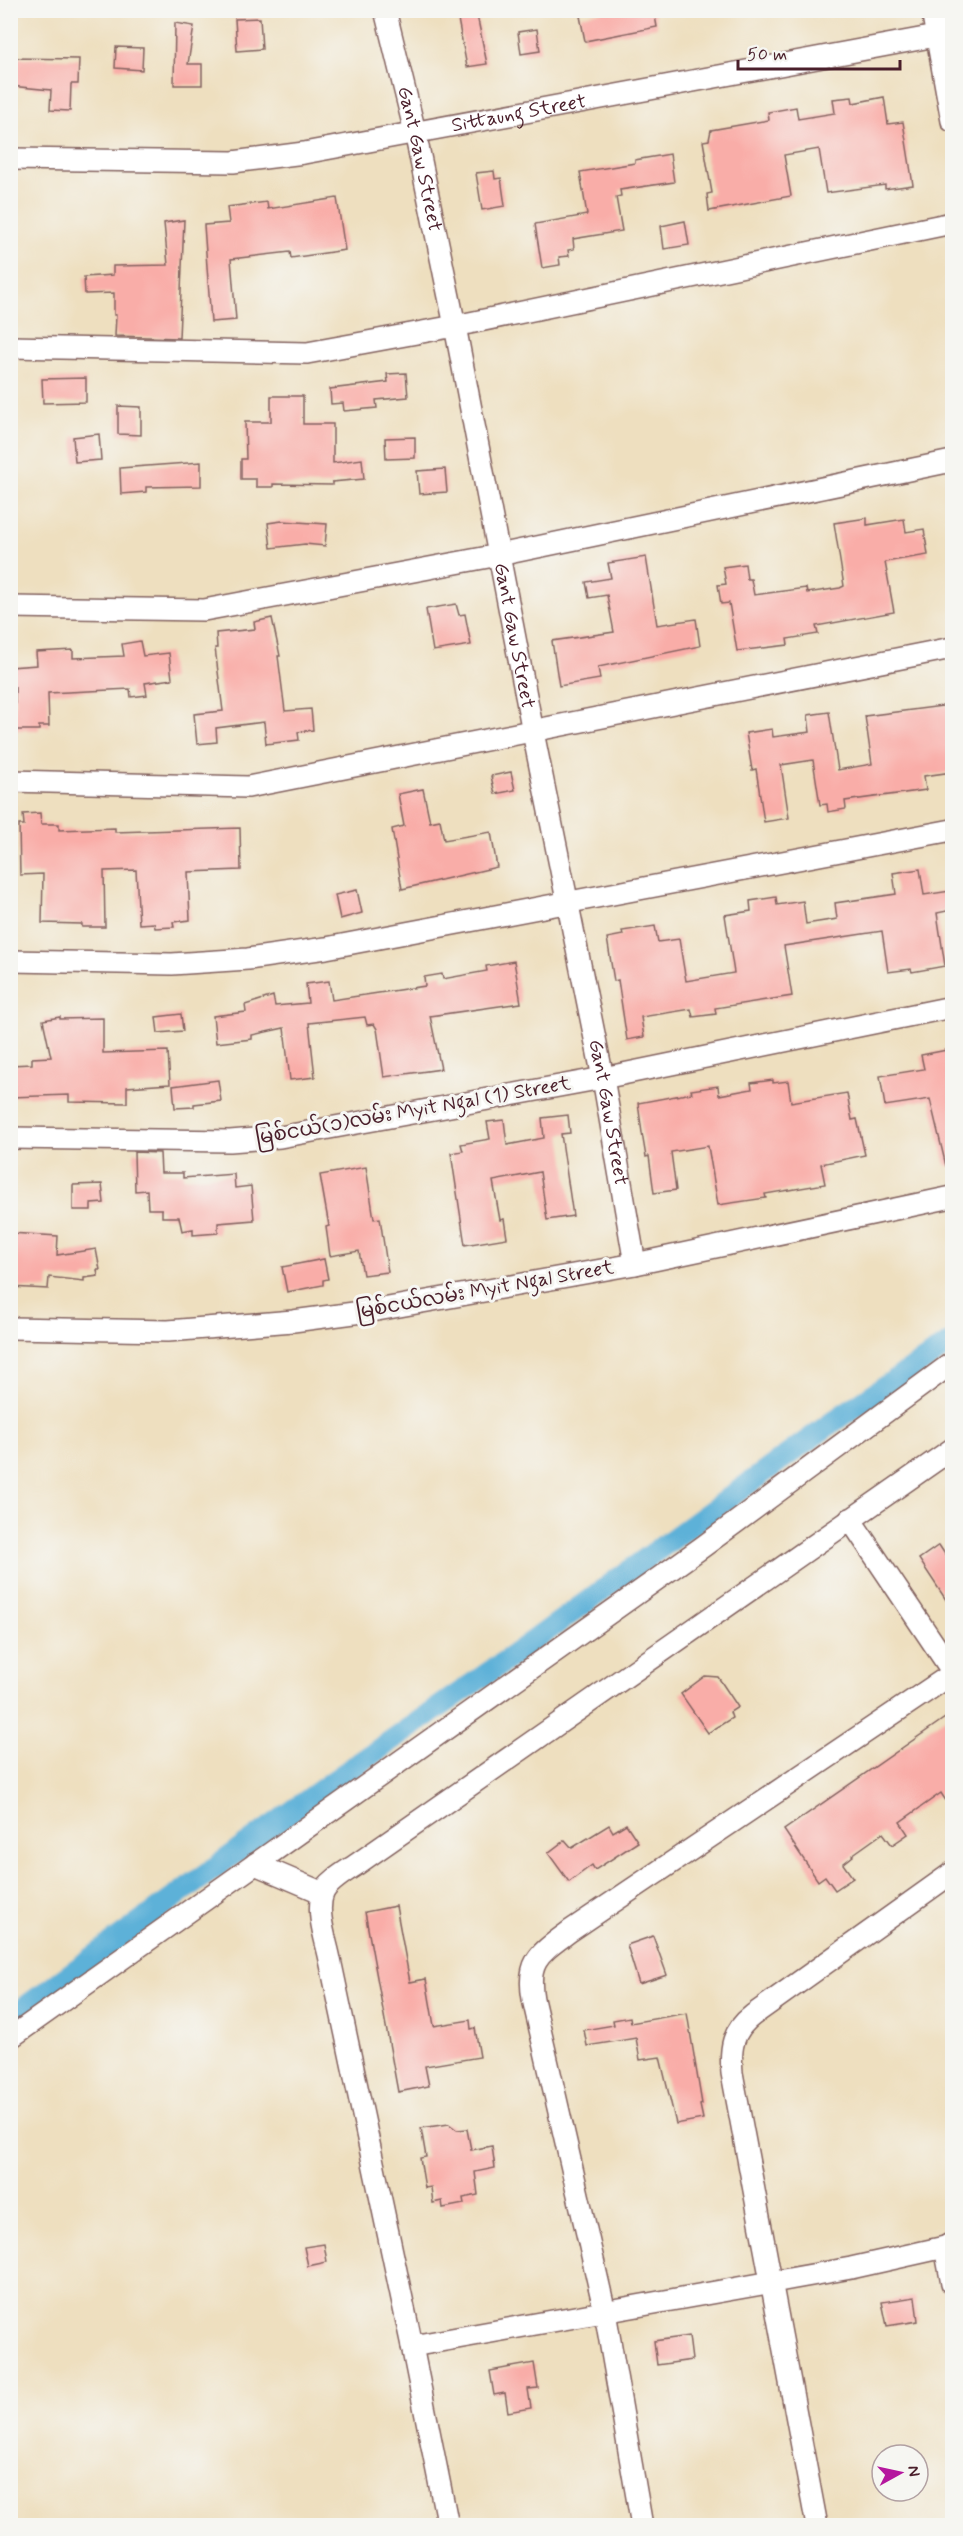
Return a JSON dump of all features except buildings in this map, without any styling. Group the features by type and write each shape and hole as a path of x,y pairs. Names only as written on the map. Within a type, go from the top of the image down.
{"street":[{"name":"Gant Gaw Street","path":"385,10 416,132 455,326 533,732 603,1078 635,1264"},
{"path":"932,10 945,34 952,121"},
{"name":"Sittaung Street","path":"10,159 233,162 304,153 945,34"},
{"path":"10,347 307,353 455,326 952,223"},
{"path":"10,607 204,610 499,555 952,461"},
{"path":"10,780 248,787 952,648"},
{"path":"10,961 172,964 248,959 326,948 952,830"},
{"name":"မြစ်ငယ်(၁)လမ်း Myit Ngal (1) Street","path":"10,1138 230,1141 280,1137 603,1078 952,1007"},
{"name":"မြစ်ငယ်လမ်း Myit Ngal Street","path":"10,1328 168,1331 293,1321 377,1310 635,1264 952,1197"},
{"path":"10,2038 701,1548 952,1363"},
{"path":"448,2526 328,1955 321,1912 323,1893 334,1881 360,1862 952,1449"},
{"path":"642,2526 605,2312 533,2000 530,1977 534,1961 570,1931 952,1672 850,1519"},
{"path":"255,1864 323,1893"},
{"path":"818,2526 732,2073 732,2042 742,2023 952,1873"},
{"path":"412,2346 851,2268 949,2245 952,2284"}],"waterway":[{"path":"10,2018 332,1782 518,1652 841,1416 952,1342"}]}
